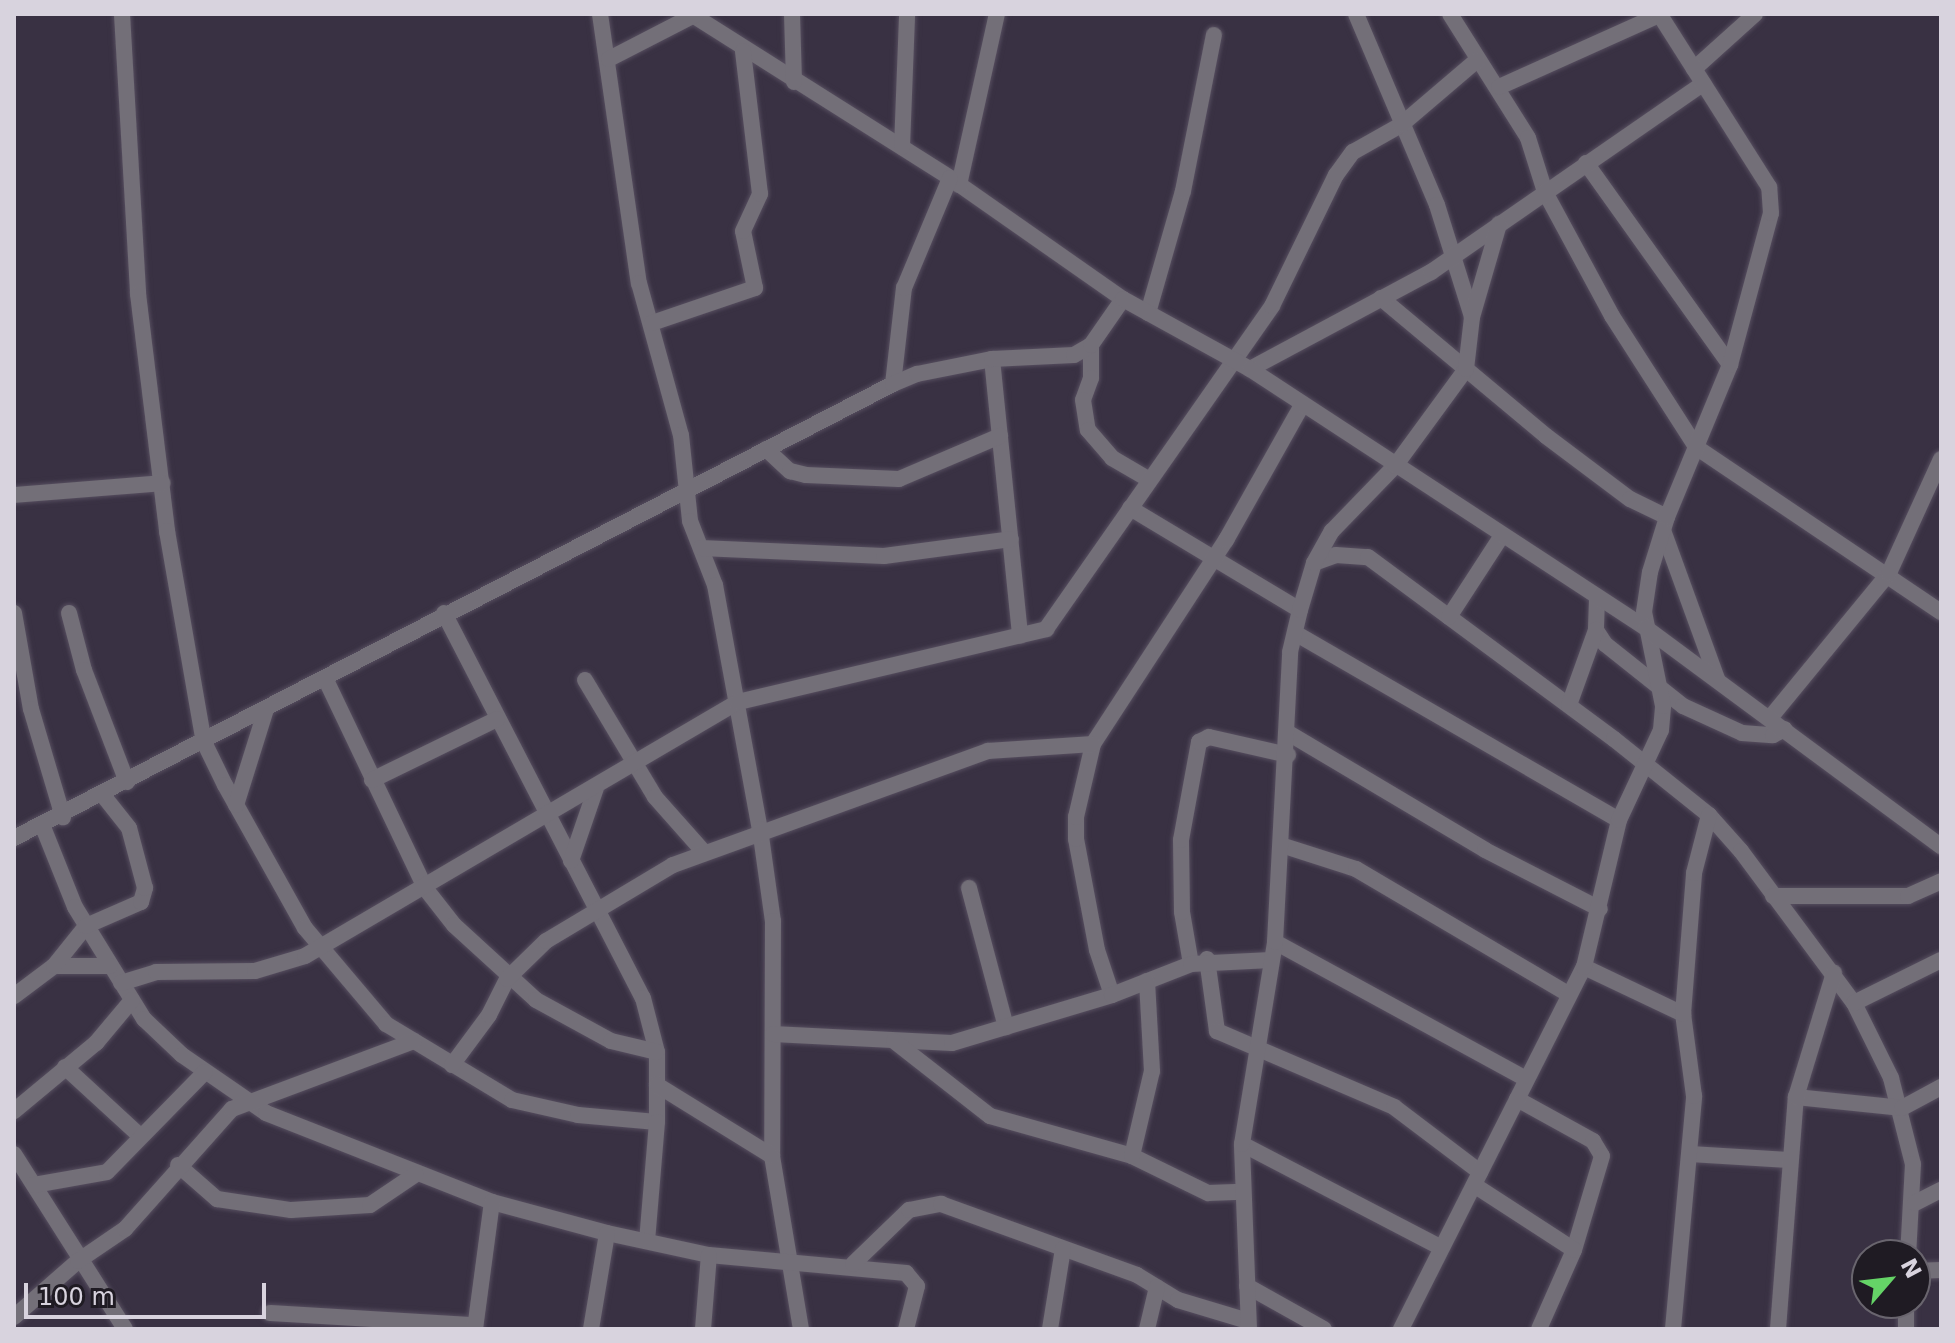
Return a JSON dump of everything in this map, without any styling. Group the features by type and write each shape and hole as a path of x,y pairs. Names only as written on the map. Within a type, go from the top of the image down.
{"street":[{"path":"122,14 138,294 163,483 204,742 288,900 368,1007 414,1041 512,1100 578,1115 657,1122"},
{"path":"600,14 609,59 629,228 681,435 690,521 715,585 760,829 773,921 772,1156 801,1329"},
{"path":"792,14 794,82"},
{"path":"902,147 907,14"},
{"path":"893,384 904,288 954,182 997,14"},
{"path":"1356,14 1454,254 1472,317"},
{"path":"1450,14 1477,60 1499,87 1537,155 1545,192 1612,316 1696,447 1889,573 1941,612"},
{"path":"1250,369 1381,298 1454,254 1545,192 1699,76 1755,14"},
{"path":"609,59 694,15 743,51 902,147 1123,299 1250,369 1501,537 1646,628 1941,846"},
{"path":"1401,1329 1517,1099 1524,1078 1584,967 1619,820 1661,730 1661,690 1646,628 1650,572 1665,525 1730,365 1772,200 1769,187 1659,15 1499,87"},
{"path":"1148,313 1183,191 1214,35"},
{"path":"652,323 755,288 743,231 760,194 743,51"},
{"path":"121,983 156,972 255,971 322,948 738,702 1020,636 1054,623 1148,479 1272,306 1336,175 1373,137 1401,125 1477,60"},
{"path":"1586,163 1730,365"},
{"path":"853,1264 898,1219 923,1204 941,1204 1063,1249 1157,1287 1178,1300 1249,1325 1242,1144 1261,1047 1275,942 1295,633 1300,610 1314,563 1340,521 1395,466 1466,369 1472,317 1499,224"},
{"path":"1381,298 1605,481 1665,525 1717,679"},
{"path":"14,838 63,817 444,613 893,384 917,374 992,359 1074,355 1091,345 1123,299"},
{"path":"1091,345 1091,378 1083,400 1088,430 1112,458 1148,479"},
{"path":"894,355 917,374"},
{"path":"992,359 1020,636"},
{"path":"1112,995 1076,839 1076,817 1093,744 1213,557 1302,405"},
{"path":"766,449 790,471 806,475 899,479 1000,436"},
{"path":"1770,718 1889,573 1941,459"},
{"path":"14,495 163,483"},
{"path":"1130,508 1300,610"},
{"path":"1449,617 1501,537"},
{"path":"701,548 884,556 1011,539"},
{"path":"1314,563 1336,555 1368,557 1569,705 1709,815 1834,973 1854,1003 1902,1108 1915,1203 1910,1239"},
{"path":"1569,705 1596,630 1597,599"},
{"path":"14,613 31,709 63,817"},
{"path":"69,613 84,670 127,782"},
{"path":"444,613 545,815 643,998 657,1052 657,1122 647,1240"},
{"path":"1596,630 1661,690 1683,706 1742,733 1773,735 1785,729"},
{"path":"1295,633 1619,820"},
{"path":"325,678 425,888 507,979 587,1030 657,1052"},
{"path":"585,680 655,797 703,851"},
{"path":"236,805 266,709"},
{"path":"372,780 497,719"},
{"path":"1290,734 1485,850 1600,909"},
{"path":"1288,755 1209,737 1199,742 1181,840 1182,912 1217,1031 1261,1047 1331,1084 1394,1107 1477,1179 1574,1250"},
{"path":"452,1065 489,1015 507,979 546,941 596,907 703,851 760,829 889,789 988,751 1093,744"},
{"path":"571,861 596,788"},
{"path":"16,991 54,966 86,926 141,902 145,888 123,814 102,794"},
{"path":"1673,1329 1690,1154 1693,1070 1683,1014 1694,873 1709,815"},
{"path":"43,827 86,926 132,1000 159,1035 246,1101 292,1126 492,1202 607,1233 709,1255 790,1263 853,1264 914,1277 917,1286 906,1329"},
{"path":"1281,845 1356,869 1568,994"},
{"path":"1773,896 1908,896 1941,881"},
{"path":"969,888 1006,1027"},
{"path":"1275,942 1524,1078"},
{"path":"773,1034 952,1043 1112,995 1199,962 1271,960"},
{"path":"1854,1003 1941,960"},
{"path":"54,966 110,966"},
{"path":"1584,967 1683,1014"},
{"path":"1778,1329 1796,1097 1834,973"},
{"path":"1132,1156 1152,1071 1147,981"},
{"path":"14,1111 96,1043 132,1000"},
{"path":"14,1317 78,1261 125,1229 178,1165 232,1109 246,1101 307,1084 414,1041"},
{"path":"894,1041 975,1109 1132,1156 1193,1188 1242,1192"},
{"path":"65,1067 139,1135"},
{"path":"34,1185 107,1172 139,1135 205,1072"},
{"path":"657,1085 772,1156"},
{"path":"1796,1097 1902,1108 1941,1087"},
{"path":"1517,1099 1600,1148 1599,1173 1574,1250 1539,1329"},
{"path":"1242,1144 1442,1248"},
{"path":"14,1154 78,1261 125,1329"},
{"path":"1690,1154 1789,1160"},
{"path":"178,1165 217,1199 291,1210 370,1205 416,1174"},
{"path":"1915,1203 1941,1190"},
{"path":"270,1313 475,1327 492,1202"},
{"path":"595,1326 607,1233"},
{"path":"1050,1329 1063,1249"},
{"path":"703,1329 709,1255"},
{"path":"1247,1286 1324,1329"},
{"path":"1147,1329 1157,1287"}]}
